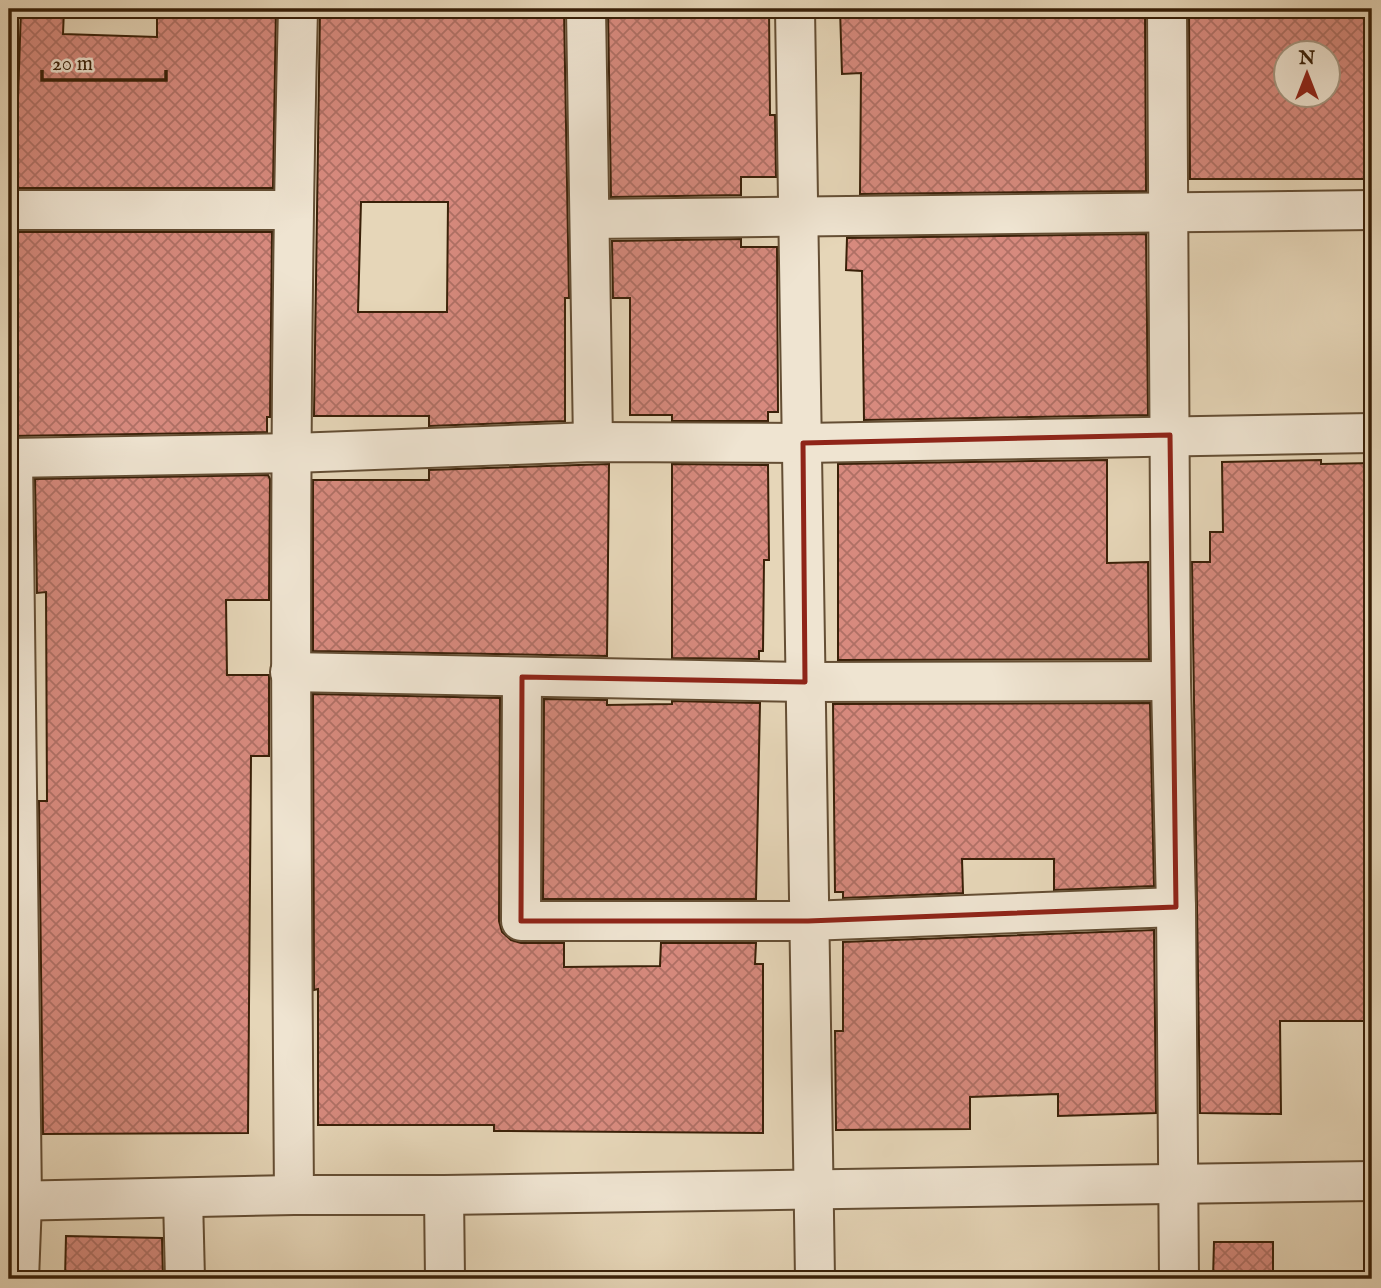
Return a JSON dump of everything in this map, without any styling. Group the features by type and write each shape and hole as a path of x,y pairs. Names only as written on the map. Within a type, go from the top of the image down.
{"street":[{"path":"294,1195 290,672 293,210 298,9"},
{"path":"586,9 593,442"},
{"path":"794,9 815,1279"},
{"path":"1167,9 1171,681 1179,1279"},
{"path":"9,210 293,210"},
{"path":"591,219 1372,210"},
{"path":"19,1279 15,1201 11,458 293,453 593,442 803,443 1372,433"},
{"path":"290,672 805,682 1171,681"},
{"path":"522,677 521,921 808,921 1176,907"},
{"path":"15,1201 1372,1181"},
{"path":"444,1195 445,1279"},
{"path":"183,1198 185,1279"}],"highlighted area":[{"path":"1170,435 1176,907 808,921 521,921 522,677 805,682 803,443"}],"building":[{"path":"21,9 64,9 63,34 157,37 157,9 276,9 273,188 9,188 9,98 18,98"},
{"path":"320,9 564,9 569,298 565,298 565,421 429,426 429,416 314,416","holes":["361,202 448,202 447,312 358,312"]},
{"path":"608,9 769,9 770,115 775,115 776,177 741,177 741,195 611,197"},
{"path":"840,9 1145,9 1146,191 860,194 861,73 842,74"},
{"path":"1189,9 1372,9 1372,179 1190,179"},
{"path":"9,232 272,232 270,417 267,417 267,432 9,436"},
{"path":"1146,234 1148,415 864,420 862,271 846,270 847,238"},
{"path":"741,239 741,247 777,247 778,412 768,412 768,421 672,421 672,415 630,415 630,298 613,298 612,241"},
{"path":"1107,460 1107,563 1148,562 1149,659 838,660 838,464"},
{"path":"1321,460 1321,464 1372,463 1372,1021 1280,1021 1281,1114 1200,1113 1192,562 1210,562 1210,532 1223,532 1222,462"},
{"path":"609,464 607,656 313,651 313,480 429,480 429,470"},
{"path":"672,464 768,465 769,560 764,560 763,651 759,651 759,659 672,658"},
{"path":"268,475 269,600 226,600 227,675 269,675 269,756 251,756 248,1133 43,1134 39,801 47,801 46,592 37,593 35,479"},
{"path":"313,694 500,698 499,921 502,932 511,940 521,943 564,943 564,967 660,966 661,943 756,943 755,964 763,964 763,1133 494,1131 494,1125 318,1125 318,989 314,990"},
{"path":"544,699 607,700 607,705 672,704 672,701 760,703 756,899 543,899"},
{"path":"1150,703 1154,886 1054,890 1054,859 962,859 963,893 843,898 843,892 835,892 833,704"},
{"path":"1154,930 1156,1113 1058,1116 1058,1094 970,1097 970,1129 836,1130 835,1031 843,1031 843,942"},
{"path":"66,1236 162,1238 163,1279 65,1279"},
{"path":"1214,1242 1273,1242 1273,1279 1213,1279"}]}
